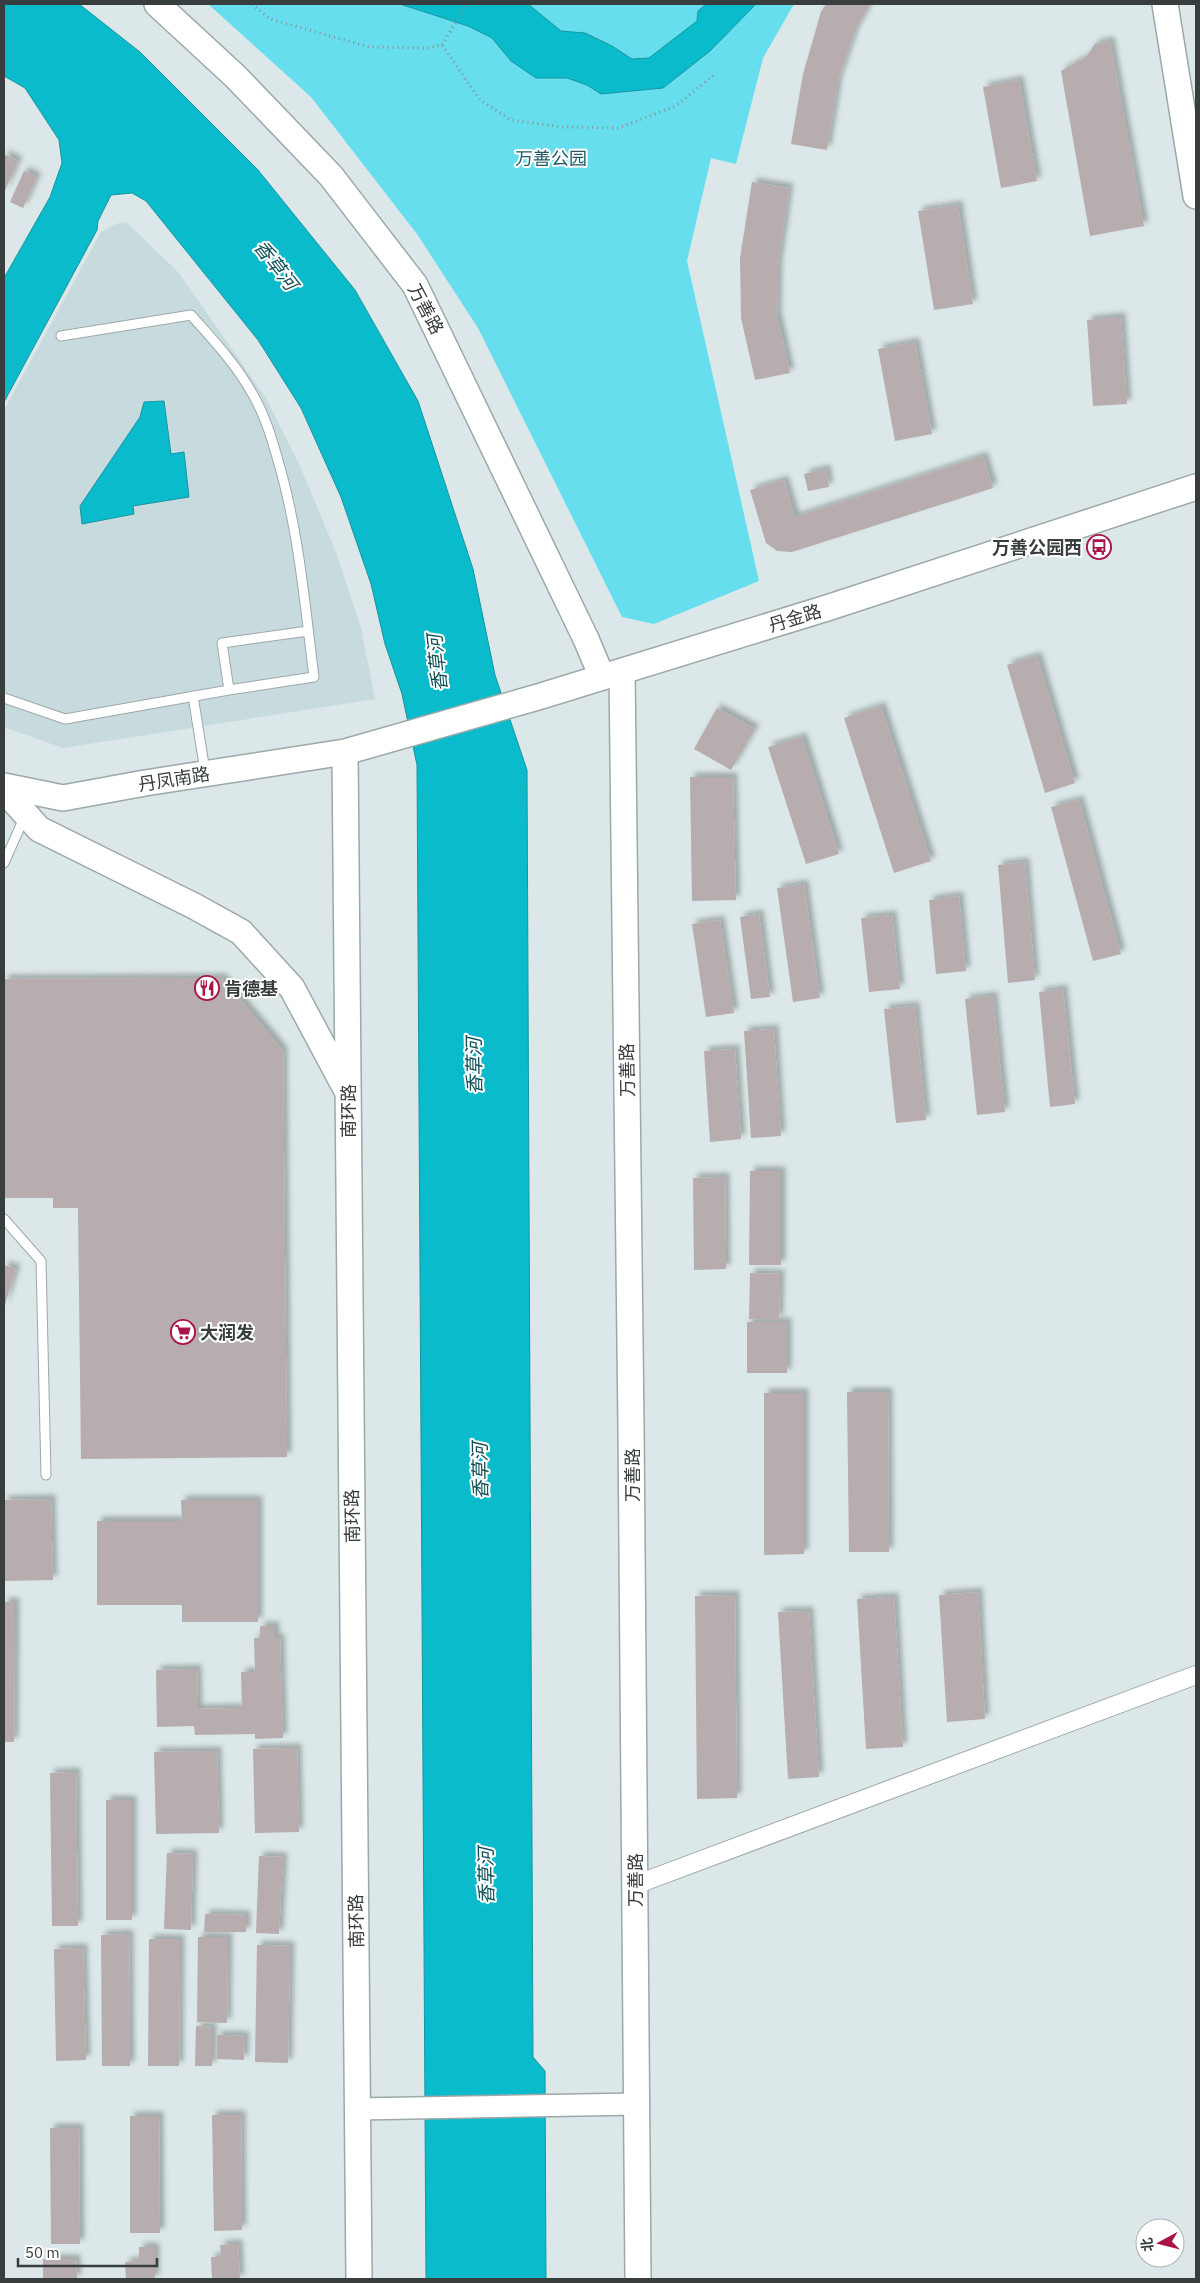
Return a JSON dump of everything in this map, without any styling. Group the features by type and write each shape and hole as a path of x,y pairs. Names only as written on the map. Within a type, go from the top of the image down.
{"main road":[{"name":"万善路","path":"157,4 236,76 331,176 415,285 586,639 612,674 635,1885 638,2279"},
{"path":"1165,4 1196,196"},
{"name":"丹金路","path":"392,740 827,608 1196,487"},
{"name":"丹凤南路","path":"4,786 31,803 346,752 392,740"},
{"name":"南环路","path":"346,752 359,2279"},
{"path":"4,790 31,803 39,829 194,906 241,932 292,988 348,1093"}],"street":[{"path":"635,1885 1196,1675"},
{"path":"357,2109 637,2104"}],"lane":[{"path":"4,698 65,719 314,677 300,559 289,497 270,431 252,394 230,360 192,315 61,336"},
{"path":"229,690 222,643 308,630"},
{"path":"193,696 206,774"},
{"path":"4,863 31,803"},
{"path":"4,1219 26,1241 41,1261 46,1475"}],"path":[{"path":"252,4 270,19 369,47 427,48 442,46 467,4"},
{"path":"442,46 480,100 511,120 564,127 618,128 676,106 716,73"}],"shaded area":[{"path":"126,222 179,273 266,398 299,464 336,552 361,628 375,699 63,748 4,727 4,410 101,232 116,224"}],"green space":[{"name":"万善公园","path":"208,4 794,4 763,58 736,164 711,158 687,261 759,581 654,624 622,617 478,328 417,234 311,97"}],"water":[{"name":"香草河","path":"4,4 79,4 140,52 258,170 355,290 418,401 473,569 495,675 527,770 533,2057 545,2071 546,2279 426,2279 417,765 402,694 385,644 371,584 341,497 301,408 258,340 146,201 132,193 111,195 98,221 97,230 4,402 4,278 50,197 62,163 59,140 25,88 4,76"},
{"path":"400,4 528,4 561,31 585,33 612,46 632,59 649,58 697,21 698,11 706,4 756,4 710,51 663,88 601,94 587,85 567,78 536,78 511,61 492,38 468,26"},
{"path":"164,401 171,454 184,452 189,497 133,506 134,514 82,524 80,506 140,417 144,402"}],"building":[{"path":"826,4 870,4 855,31 838,80 827,150 791,144 803,74 821,12"},
{"path":"1110,41 1144,226 1090,236 1061,71 1086,57 1095,44"},
{"path":"1019,80 1037,181 1001,188 983,87"},
{"path":"4,154 18,161 4,193"},
{"path":"24,171 37,177 23,208 10,202"},
{"path":"752,182 789,188 778,264 777,316 790,373 755,380 741,318 740,258"},
{"path":"958,205 973,304 934,310 918,211"},
{"path":"1121,317 1127,404 1093,406 1087,320"},
{"path":"915,342 932,434 895,441 878,349"},
{"path":"983,456 993,488 792,552 777,551 766,543 750,490 784,480 795,517"},
{"path":"826,469 829,487 808,491 804,474"},
{"path":"1037,656 1075,783 1045,793 1007,665"},
{"path":"881,706 931,861 894,873 844,718"},
{"path":"717,708 755,729 731,770 694,749"},
{"path":"802,737 839,854 806,864 768,747"},
{"path":"690,777 733,777 736,900 692,901"},
{"path":"1079,800 1121,954 1093,961 1051,807"},
{"path":"1025,862 1035,980 1008,983 998,865"},
{"path":"804,884 820,998 793,1002 777,888"},
{"path":"959,896 966,971 936,974 929,900"},
{"path":"759,914 770,997 751,999 740,917"},
{"path":"892,915 900,989 869,992 861,918"},
{"path":"720,920 734,1013 706,1017 692,924"},
{"name":"大润发","path":"222,978 283,1051 287,1457 81,1459 78,1208 53,1208 53,1198 4,1198 4,979"},
{"path":"1063,989 1075,1104 1050,1107 1039,992"},
{"path":"993,996 1005,1112 977,1115 965,999"},
{"path":"915,1006 926,1120 896,1123 884,1009"},
{"path":"774,1029 781,1136 751,1138 744,1031"},
{"path":"735,1049 741,1139 710,1142 704,1051"},
{"path":"750,1171 781,1171 781,1265 749,1265"},
{"path":"725,1177 726,1269 694,1270 693,1178"},
{"path":"4,1265 16,1269 4,1308"},
{"path":"750,1273 780,1274 779,1319 749,1319"},
{"path":"747,1322 787,1322 787,1373 747,1373"},
{"path":"847,1392 888,1392 889,1552 849,1552"},
{"path":"764,1393 804,1393 804,1554 764,1555"},
{"path":"51,1499 53,1580 4,1581 4,1500"},
{"path":"181,1500 258,1500 258,1622 182,1622 182,1605 97,1605 97,1521 182,1521"},
{"path":"978,1592 985,1719 947,1722 939,1595"},
{"path":"735,1595 737,1798 697,1799 695,1596"},
{"path":"894,1597 903,1747 866,1749 857,1599"},
{"path":"4,1602 15,1602 14,1742 4,1742"},
{"path":"809,1611 819,1777 788,1779 778,1612"},
{"path":"260,1626 275,1626 275,1638 280,1638 283,1738 255,1739 255,1734 195,1735 194,1726 157,1727 156,1670 197,1669 198,1709 242,1708 241,1672 255,1672 254,1638 260,1638"},
{"path":"297,1748 299,1832 255,1833 253,1749"},
{"path":"217,1751 219,1833 156,1834 154,1752"},
{"path":"76,1772 78,1926 52,1926 50,1773"},
{"path":"106,1800 132,1800 132,1920 106,1920"},
{"path":"167,1853 193,1854 191,1930 164,1929"},
{"path":"259,1856 283,1857 279,1934 256,1933"},
{"path":"205,1914 246,1915 246,1932 204,1932"},
{"path":"129,1934 130,2066 102,2066 101,1935"},
{"path":"198,1937 228,1937 227,2023 197,2022"},
{"path":"149,1939 180,1939 179,2066 148,2066"},
{"path":"257,1945 290,1946 288,2063 255,2062"},
{"path":"83,1948 86,2060 56,2061 54,1949"},
{"path":"196,2026 212,2027 212,2066 195,2066"},
{"path":"217,2035 245,2036 244,2060 217,2059"},
{"path":"212,2115 241,2115 242,2230 214,2231"},
{"path":"130,2116 159,2116 160,2233 130,2233"},
{"path":"50,2128 79,2128 80,2244 51,2244"},
{"path":"238,2244 240,2279 212,2279 211,2257 221,2257 220,2245"},
{"path":"139,2247 155,2247 155,2279 126,2279 125,2262 139,2261"},
{"path":"43,2259 76,2259 77,2279 43,2279"}],"place":[{"name":"万善公园西","path":"1099,547"},
{"name":"肯德基","path":"207,988"},
{"name":"大润发","path":"183,1332"}]}
